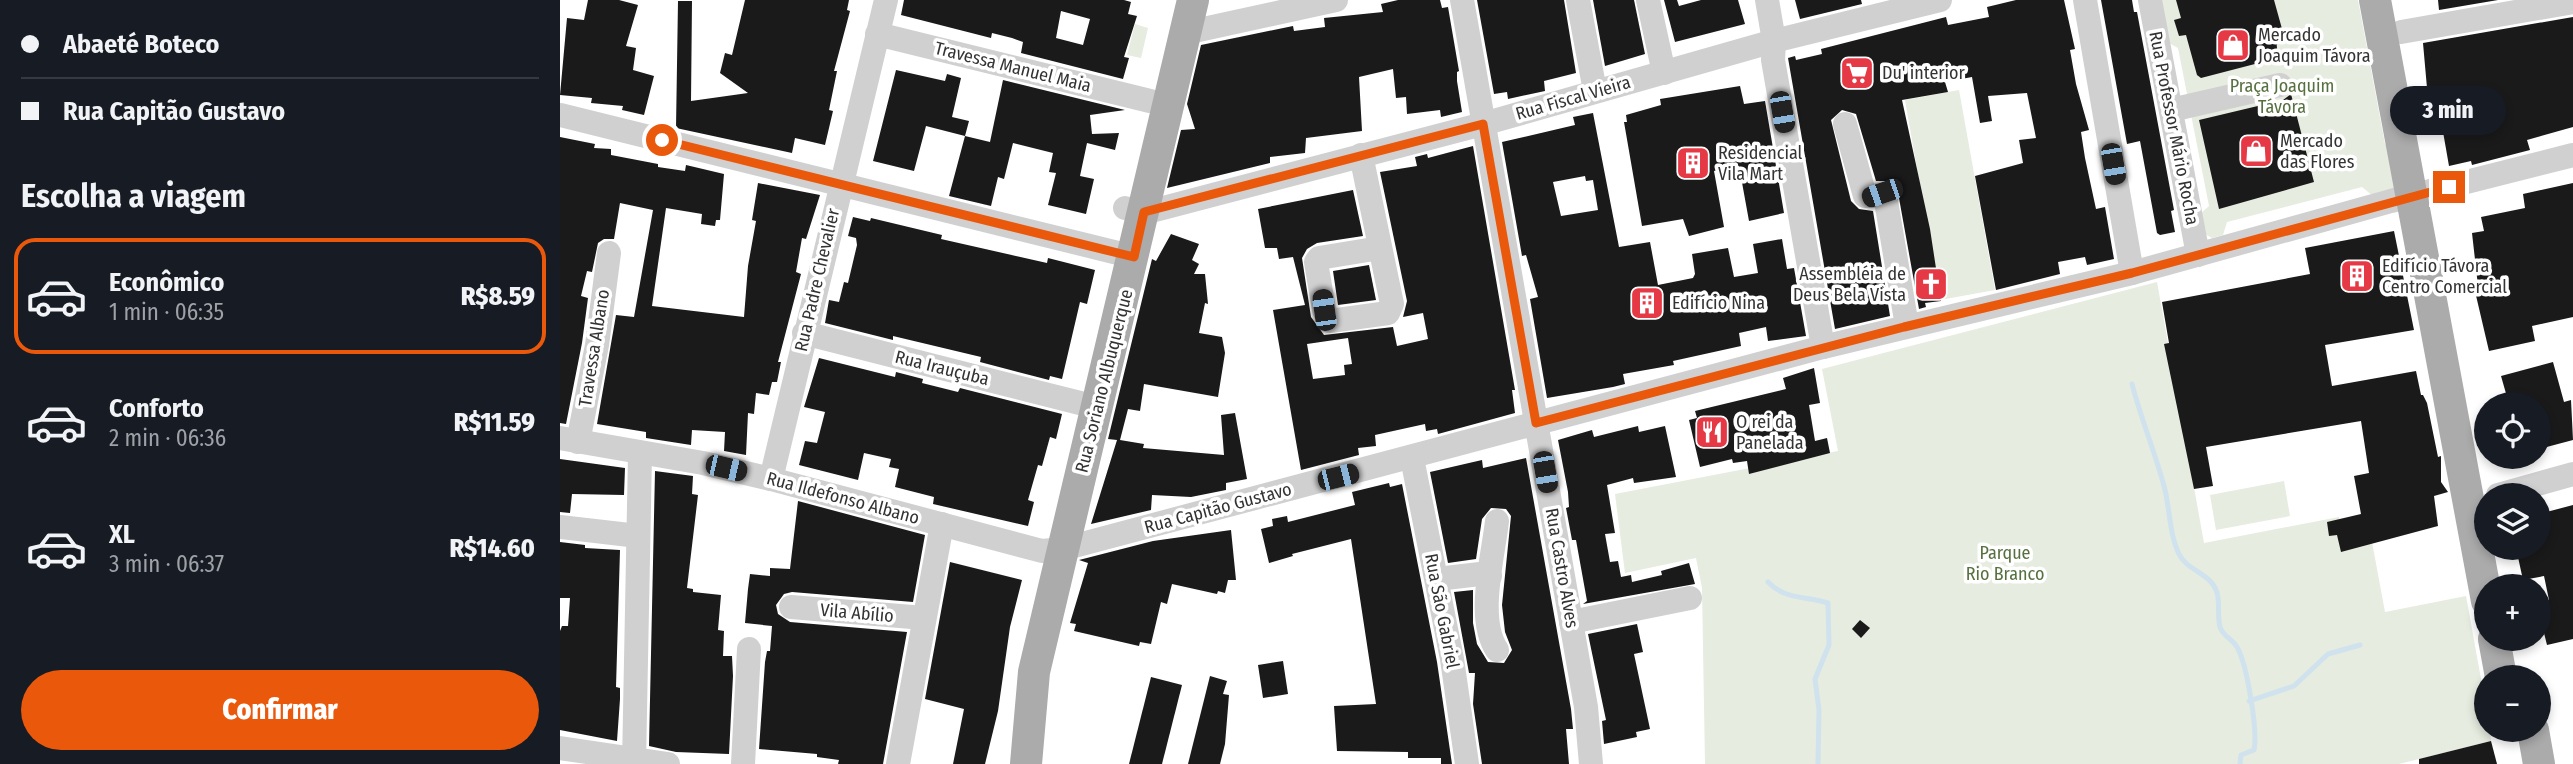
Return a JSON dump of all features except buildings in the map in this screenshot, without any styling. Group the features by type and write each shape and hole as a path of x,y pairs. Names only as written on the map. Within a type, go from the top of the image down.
{"main road":[{"name":"Rua Soriano Albuquerque","path":"1135,210 1150,101 1174,0"},
{"name":"Rua Soriano Albuquerque","path":"1007,764 1053,550 1124,255 1193,0"},
{"path":"2375,0 2485,483"},
{"path":"2395,0 2420,194 2483,574"},
{"name":"Rua Soriano Albuquerque","path":"1053,550 1080,403 1124,255"},
{"name":"Rua Soriano Albuquerque","path":"1021,698 1026,764"},
{"path":"2513,742 2518,764"},
{"path":"2535,742 2539,764"}],"street":[{"name":"Rua Padre Chevalier","path":"771,479 886,0"},
{"path":"1185,33 1336,0"},
{"name":"Rua Castro Alves","path":"1462,0 1586,707 1591,764"},
{"path":"1578,0 1595,91"},
{"path":"1648,0 1664,73"},
{"path":"1767,0 1774,41 1773,60 1823,347"},
{"name":"Rua Fiscal Vieira","path":"1135,210 1483,124 1774,41 1940,0"},
{"path":"2085,0 2132,273"},
{"name":"Rua Professor Mário Rocha","path":"2150,0 2198,255"},
{"path":"2401,32 2573,2"},
{"name":"Travessa Manuel Maia","path":"877,34 1150,101"},
{"path":"2171,110 2280,85"},
{"path":"560,115 1124,255"},
{"path":"1845,124 1865,196 1885,195 1907,326"},
{"path":"1361,155 1380,248"},
{"name":"Rua Capitão Gustavo","path":"1053,550 1412,458 1823,347 2132,273 2573,155"},
{"name":"Travessa Albano","path":"569,440 597,345 609,253"},
{"name":"Rua Irauçuba","path":"804,333 1080,403"},
{"name":"Rua Ildefonso Albano","path":"569,440 703,463 1053,550"},
{"path":"634,763 640,454"},
{"name":"Rua São Gabriel","path":"1412,458 1437,579 1467,764"},
{"path":"2541,483 2573,474"},
{"path":"1497,521 1487,628 1497,650"},
{"path":"898,764 942,524"},
{"path":"560,527 638,536"},
{"path":"1437,579 1480,574 1490,576"},
{"path":"1571,622 1690,598"},
{"name":"Vila Abílio","path":"791,607 924,618"},
{"path":"743,764 749,649"},
{"path":"560,748 634,763 668,764"}],"green space":[{"name":"Praça Joaquim Távora","path":"2159,0 2358,0 2385,144 2395,149 2395,189 2373,196 2362,187 2227,222 2223,235 2212,238 2203,233 2200,214 2209,206 2178,48 2167,42"},
{"path":"1135,24 1148,28 1141,58 1127,55"},
{"path":"1959,90 1995,290 1940,300 1905,100"},
{"name":"Parque Rio Branco","path":"2157,282 2204,543 2339,517 2346,549 2372,542 2385,612 2466,596 2478,665 2474,665 2474,742 2487,742 2399,764 1705,764 1702,588 1696,558 1625,573 1615,494 1838,451 1822,369"},
{"path":"2284,481 2290,516 2216,530 2210,495"}],"waterway":[{"path":"2132,384 2164,486 2171,529 2179,554 2215,587 2220,627 2241,656 2248,682 2255,741 2254,750 2241,755 2240,764"},
{"path":"1768,582 1789,595 1828,603 1829,645 1815,679 1819,710 1818,764"},
{"path":"2249,701 2294,686 2328,654 2360,645"}],"place":[{"name":"Mercado Joaquim Távora","path":"2233,45"},
{"name":"Du' interior","path":"1857,73"},
{"name":"Mercado das Flores","path":"2256,151"},
{"name":"Residencial Vila Mart","path":"1693,163"},
{"name":"Edifício Távora Centro Comercial","path":"2357,276"},
{"name":"Assembléia de Deus Bela Vista","path":"1931,284"},
{"name":"Edifício Nina","path":"1647,303"},
{"name":"O rei da Panelada","path":"1712,432"}],"route":[{"path":"662,140 1134,257 1144,212 1483,124 1536,423 1823,347 2132,273 2449,187"}]}
